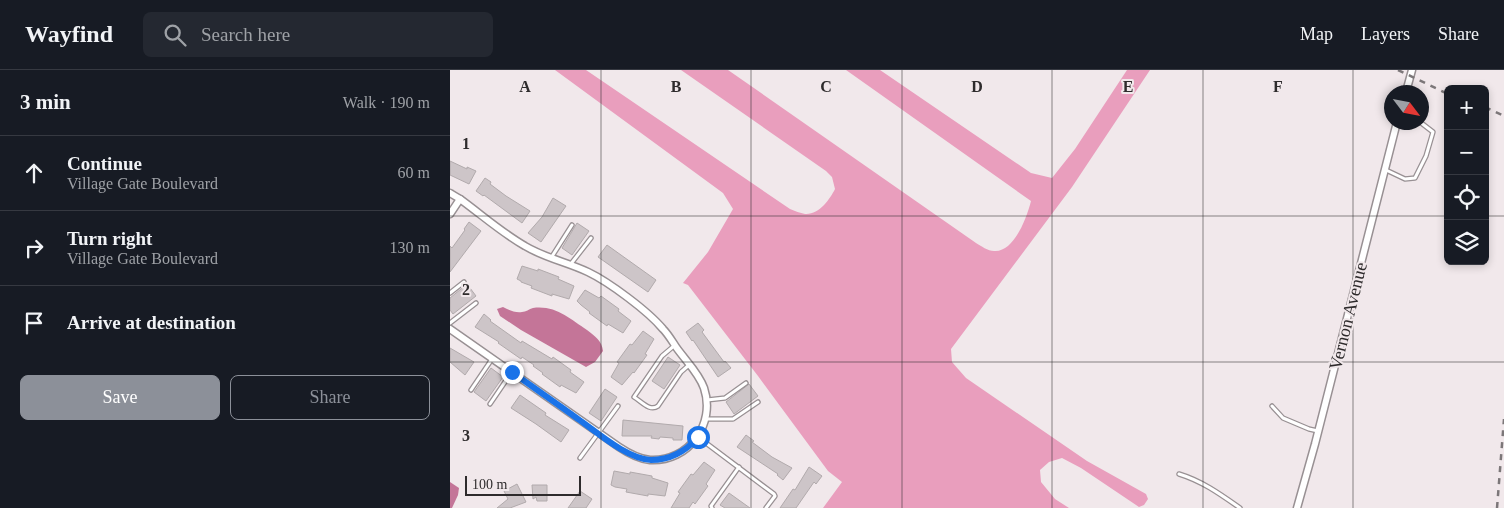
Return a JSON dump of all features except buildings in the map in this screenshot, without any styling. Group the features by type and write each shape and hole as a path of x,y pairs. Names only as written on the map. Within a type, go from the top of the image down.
{"street":[{"path":"1408,85 1412,70"},
{"name":"Vernon Avenue","path":"1296,508 1319,431 1395,130"},
{"path":"450,193 524,246 600,279 648,313 662,328 701,381 706,400 706,419 692,445 678,454 650,460 640,458 598,433 450,329"},
{"path":"450,214 460,199"}],"lane":[{"path":"1385,169 1405,179 1415,178 1426,156 1433,132 1429,129"},
{"path":"551,258 572,225"},
{"path":"570,265 590,238"},
{"path":"450,293 464,282"},
{"path":"450,324 476,303"},
{"path":"675,345 662,356 634,397 654,409 681,372 689,365"},
{"path":"471,390 493,359"},
{"path":"490,404 512,372"},
{"path":"706,400 725,398 746,382"},
{"path":"706,419 733,419 758,402"},
{"path":"580,458 618,406"},
{"path":"1272,406 1284,418 1308,429 1319,431"},
{"path":"698,436 774,494 775,496 766,508"},
{"path":"712,508 711,506 739,467"},
{"path":"1179,474 1194,478 1240,508"}],"shaded area":[{"path":"555,70 586,70 790,209 805,214 815,212 827,202 835,189 832,177 681,70 728,70 976,243 994,251 1008,246 1019,233 1031,201 846,70 880,70 1031,173 1052,178 1075,149 1127,70 1150,70 1072,187 951,349 952,362 966,378 1087,461 1146,494 1148,499 1144,505 1139,507 1081,468 1062,458 1049,462 1040,470 1041,482 1055,499 1069,508 823,508 842,482 828,471 688,285 683,283 708,252 733,209 723,193"},
{"path":"503,307 517,312 533,308 556,311 569,317 593,334 600,342 603,351 595,362 586,367 500,316 497,309"},
{"path":"450,482 459,488 452,508 450,508"}],"railway":[{"path":"1398,70 1444,92"},
{"path":"1489,109 1504,116"},
{"path":"1497,508 1504,419"}],"route":[{"path":"512,372 619,447 640,458 660,459 678,454 692,445 698,437"}]}
